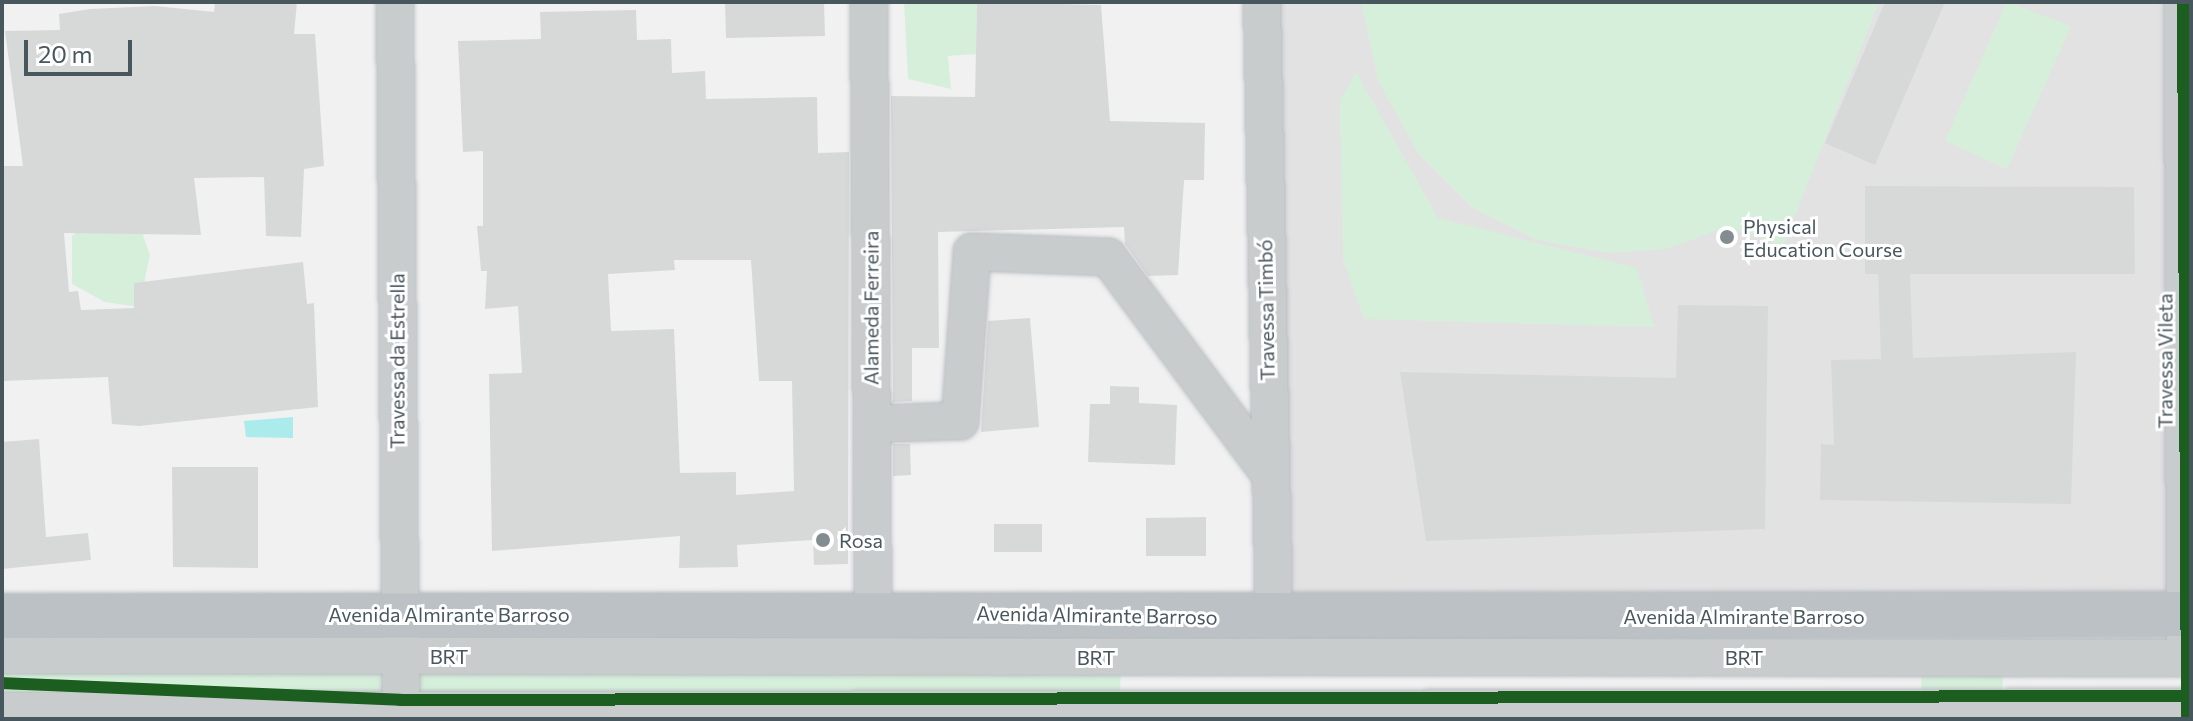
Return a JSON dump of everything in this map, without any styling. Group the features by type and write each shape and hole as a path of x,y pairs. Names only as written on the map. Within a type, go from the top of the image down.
{"highway":[{"name":"Avenida Almirante Barroso","path":"2,616 399,635 873,614 1274,619 2188,614"}],"street":[{"name":"Travessa da Estrella","path":"395,2 400,715"},
{"name":"Alameda Ferreira","path":"869,2 873,614"},
{"name":"Travessa Timbó","path":"1262,2 1268,472 1274,619"},
{"name":"Travessa Vileta","path":"2183,2 2188,711"},
{"path":"872,424 960,421 972,252 1108,257 1268,472"},
{"name":"BRT","path":"2,655 399,635 2188,658"},
{"path":"2,711 400,715 2188,711"}],"shaded area":[{"name":"Physical Education Course","path":"1272,2 2183,2 2179,600 1274,619"}],"green space":[{"path":"904,2 977,2 976,54 948,56 951,89 908,79"},
{"path":"1361,2 1879,2 1783,246 1726,227 1666,249 1608,253 1537,240 1473,208 1418,153 1378,80"},
{"path":"2007,2 2071,26 2007,169 1945,141"},
{"path":"1356,72 1438,218 1637,268 1654,327 1364,319 1343,259 1340,101"},
{"path":"110,206 139,224 150,255 139,307 105,302 72,284 72,236"},
{"path":"2,664 1121,667 1120,691 727,700 2,698"},
{"path":"1921,673 2003,675 2002,704 1922,702"}],"water":[{"path":"293,417 293,438 246,437 244,421"}],"building":[{"path":"215,2 297,2 294,34 315,34 324,166 304,169 301,237 266,236 264,177 194,178 201,235 64,233 69,292 78,291 81,310 134,308 134,283 303,262 307,304 314,303 318,407 139,426 112,424 108,377 2,381 2,166 23,166 5,31 60,30 59,14 90,9 155,6 214,12"},
{"path":"725,2 824,2 825,36 726,38"},
{"path":"977,2 1101,5 1110,121 1205,123 1204,180 1184,180 1178,275 1148,276 1125,244 1124,227 938,232 939,348 912,348 912,401 893,402 891,96 975,97"},
{"path":"1885,2 1945,2 1875,165 1825,143"},
{"path":"636,10 637,40 671,39 672,73 705,71 706,99 817,97 818,153 849,152 848,564 814,565 813,540 737,545 738,567 679,568 680,536 492,551 489,374 522,373 518,306 485,309 487,271 481,271 477,226 483,226 483,151 463,152 458,41 541,39 540,12","holes":["674,260 751,260 759,381 792,381 794,491 736,495 736,472 680,473 674,329 611,331 608,274 675,270"]},
{"path":"1865,186 2134,187 2135,274 1910,274 1913,358 2076,352 2071,504 1820,500 1821,444 1834,445 1831,360 1881,359 1878,274 1865,274"},
{"path":"1678,305 1768,306 1765,529 1426,541 1400,372 1676,378"},
{"path":"1030,318 1039,427 981,432 988,321"},
{"path":"1110,386 1139,387 1139,403 1177,405 1175,465 1088,462 1090,404 1110,404"},
{"path":"39,439 46,537 88,533 91,560 2,569 2,442"},
{"path":"893,444 910,444 911,475 893,476"},
{"path":"172,467 258,467 258,568 173,567"},
{"path":"1206,517 1206,556 1146,556 1146,518"},
{"path":"994,524 1042,524 1042,552 994,552"}],"cycle path":[{"path":"2183,2 2187,719"},
{"path":"2,683 400,700 2191,696"}],"place":[{"name":"Physical Education Course","path":"1727,237"},
{"name":"Rosa","path":"823,540"}]}
